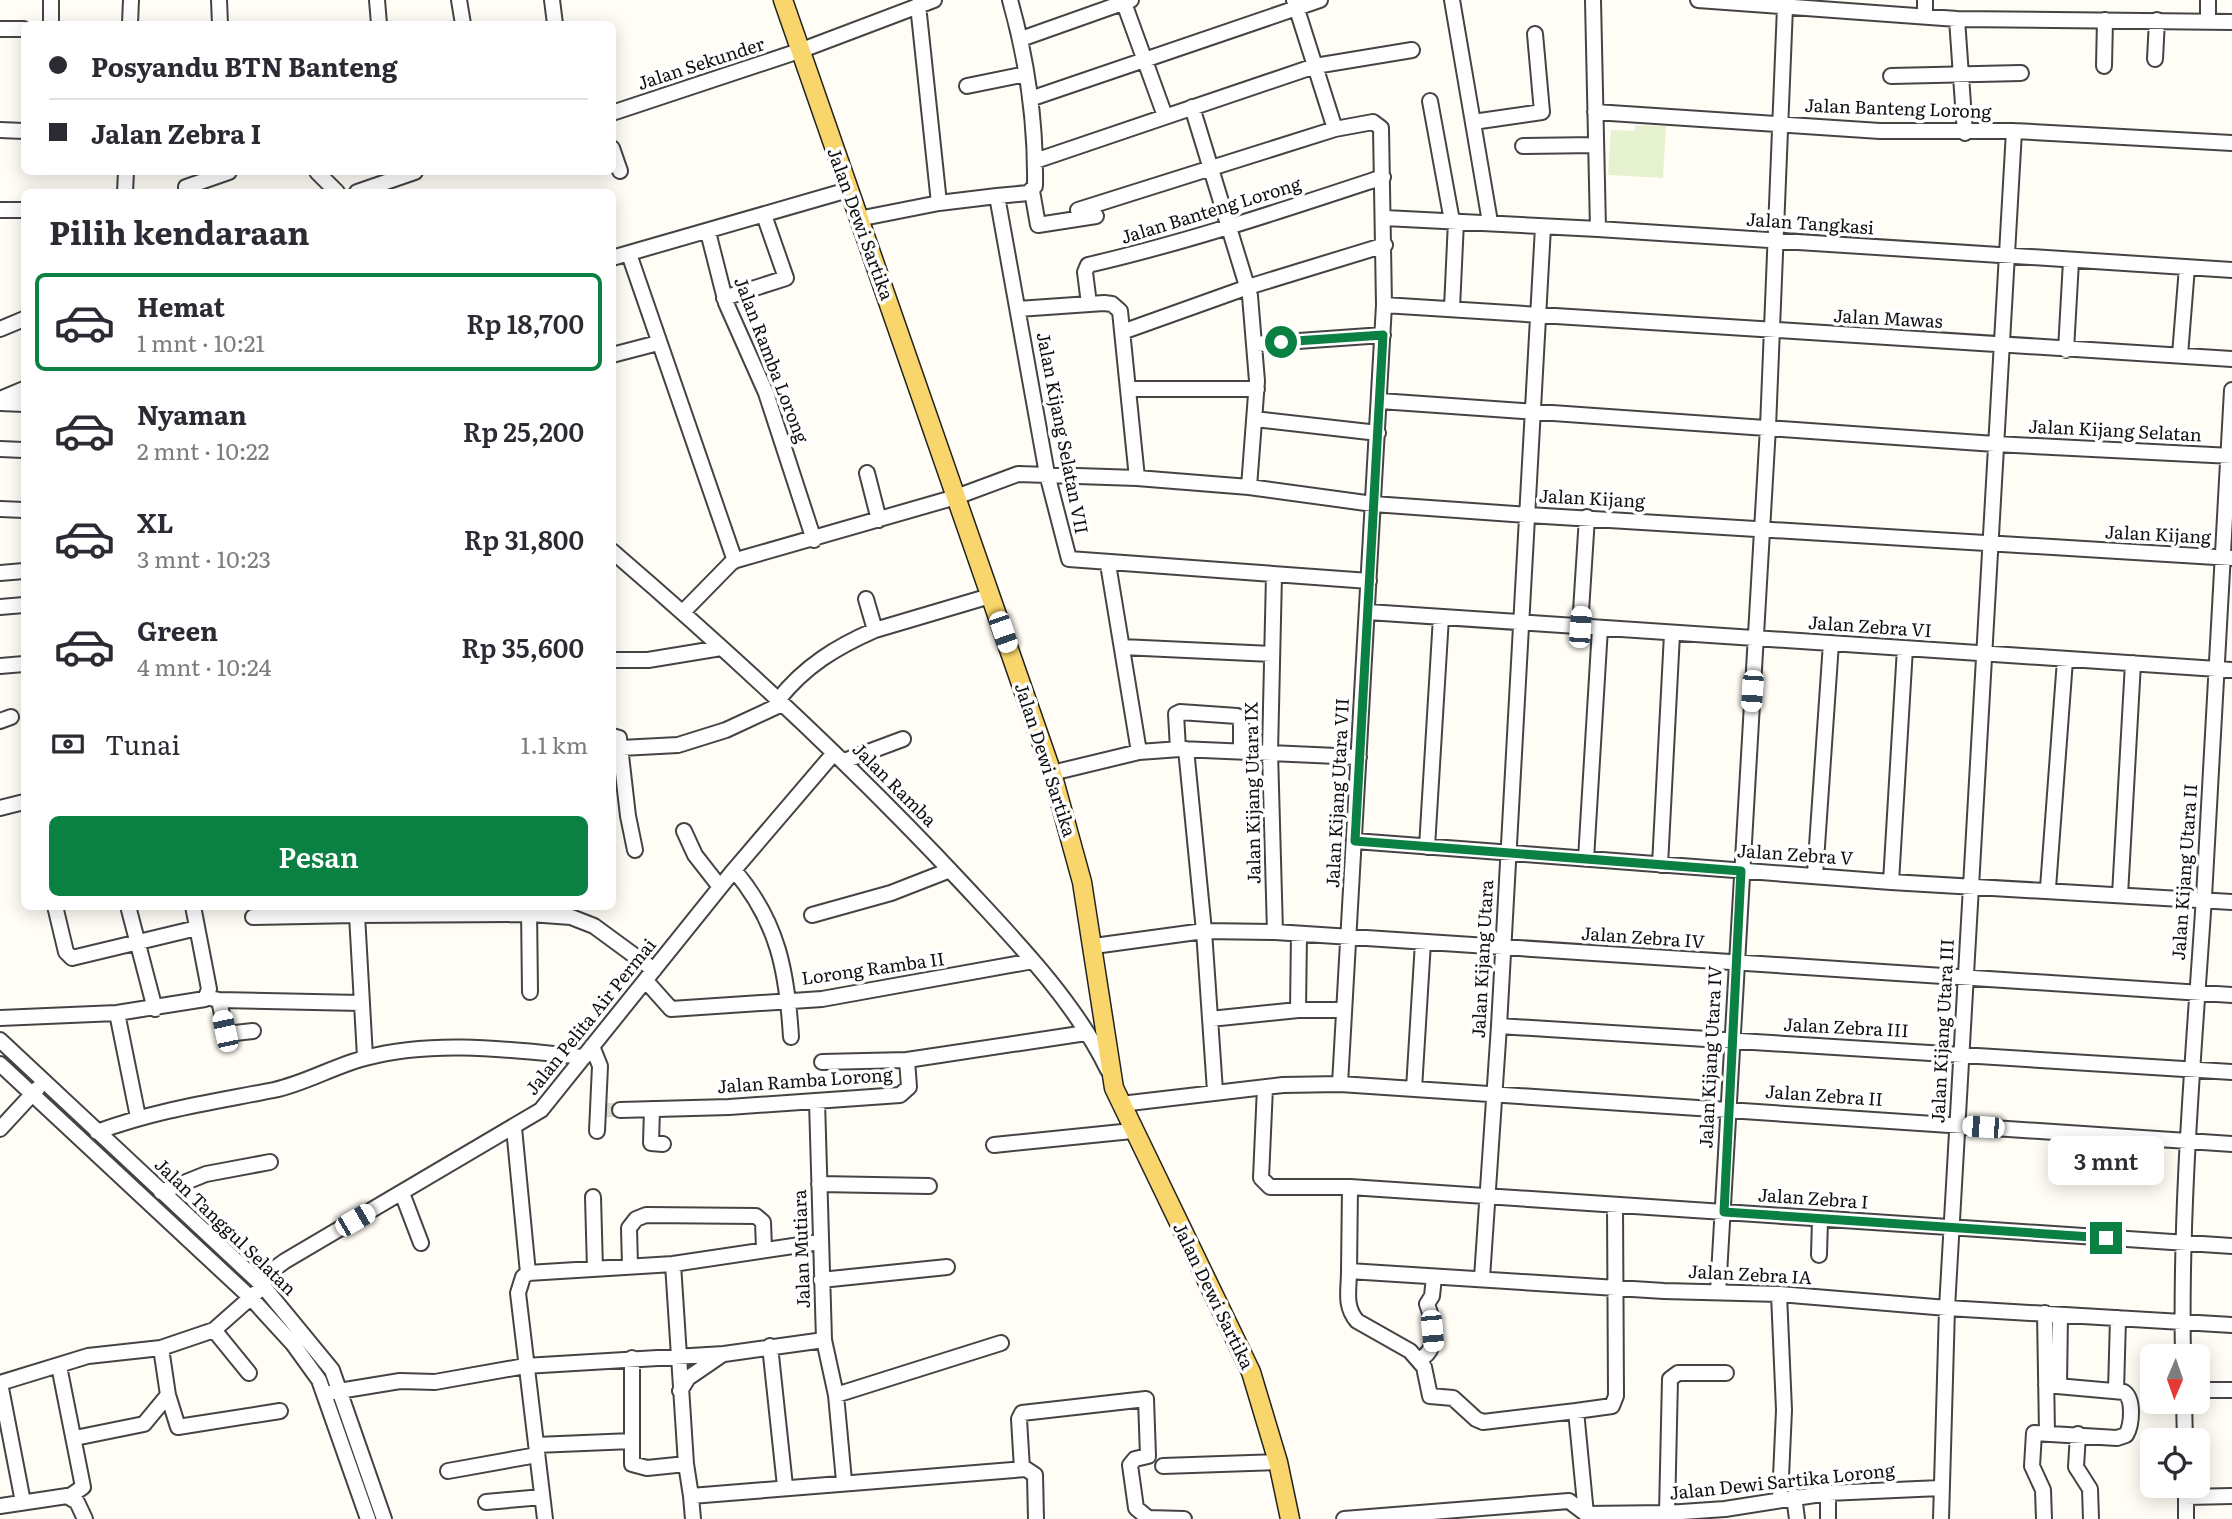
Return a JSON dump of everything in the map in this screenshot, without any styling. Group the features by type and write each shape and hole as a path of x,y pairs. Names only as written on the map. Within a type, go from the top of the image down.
{"main road":[{"name":"Jalan Dewi Sartika","path":"783,0 1052,773 1079,870 1094,946 1112,1078 1132,1131 1251,1372 1278,1462 1290,1519"}],"street":[{"path":"51,0 51,21"},
{"path":"130,21 131,0"},
{"path":"219,0 220,21"},
{"path":"377,0 379,21"},
{"path":"459,0 462,21"},
{"path":"552,0 555,21"},
{"name":"Jalan Sekunder","path":"616,112 802,50 934,0"},
{"path":"1010,0 1021,39 1030,99 1035,161 1035,186 1032,191 1038,225 1096,216"},
{"path":"1030,99 1295,4 1320,0"},
{"path":"1452,0 1490,222"},
{"path":"1593,0 1598,229"},
{"path":"1698,0 1785,7 1824,5 1957,19 2232,22"},
{"path":"1924,17 1925,0"},
{"path":"2208,0 2208,21"},
{"path":"1021,39 1128,1 1143,58 1165,117"},
{"path":"1295,4 1335,129"},
{"path":"918,5 939,203"},
{"name":"Jalan Banteng Lorong","path":"1774,241 1785,7"},
{"path":"1957,19 1965,133"},
{"path":"2104,66 2105,20"},
{"path":"2155,59 2157,20"},
{"path":"0,29 21,29"},
{"path":"1473,122 1542,112 1535,34"},
{"path":"1035,161 1315,66 1412,50"},
{"path":"1891,76 2021,73"},
{"path":"967,86 1026,74"},
{"path":"1430,101 1454,221 1452,308"},
{"path":"1192,107 1248,287 1256,344 1257,389 1249,487"},
{"name":"Jalan Banteng Lorong","path":"1595,112 1880,131 2014,131 2232,143"},
{"path":"1078,210 1335,129 1370,122 1379,124 1385,245 1380,401 1373,504"},
{"path":"0,130 21,131"},
{"name":"Jalan Banteng Lorong","path":"2007,257 2014,131"},
{"path":"1523,146 1596,145"},
{"path":"616,160 620,171"},
{"path":"188,189 222,175"},
{"path":"320,175 334,189"},
{"path":"366,189 406,175"},
{"name":"Jalan Banteng Lorong","path":"1089,304 1085,272 1088,265 1128,257 1230,228 1383,177"},
{"path":"616,257 848,190"},
{"path":"858,219 939,203 1032,191"},
{"name":"Jalan Kijang Selatan VII","path":"997,196 1047,474 1067,557 1108,564 1369,581"},
{"path":"0,210 21,210"},
{"path":"724,298 786,278 764,215"},
{"name":"Jalan Tangkasi","path":"1385,218 1490,222 2232,270"},
{"path":"1528,515 1544,227"},
{"name":"Jalan Ramba Lorong","path":"708,232 724,298 766,393 814,540"},
{"path":"1761,530 1768,427 1774,241"},
{"path":"1125,331 1248,287 1385,245"},
{"path":"629,254 735,561"},
{"path":"1990,545 2007,257"},
{"path":"2066,350 2071,261"},
{"path":"2180,355 2187,267"},
{"path":"1018,309 1089,304 1116,306 1120,311 1125,331 1136,478"},
{"name":"Jalan Mawas","path":"1384,305 2232,359"},
{"path":"0,329 21,320"},
{"path":"1256,344 1383,335"},
{"path":"616,354 658,343"},
{"path":"1129,388 1257,389"},
{"path":"0,401 21,390"},
{"name":"Jalan Kijang Utara II","path":"2183,1344 2184,1242 2195,993 2204,900 2216,668 2227,558 2232,390"},
{"path":"0,401 21,404"},
{"name":"Jalan Kijang Selatan","path":"1380,401 1996,444 2230,456"},
{"path":"1255,419 1378,433"},
{"path":"0,449 21,450"},
{"path":"867,473 879,520"},
{"name":"Jalan Kijang","path":"956,497 1012,475 1136,478 1249,487 1373,504 2227,558"},
{"path":"683,612 735,561 956,497"},
{"name":"Jalan Kijang Utara VII","path":"1340,1084 1373,504"},
{"path":"0,509 21,510"},
{"name":"Jalan Kijang Utara","path":"1482,1278 1528,515"},
{"path":"1580,627 1587,517"},
{"name":"Jalan Kijang Utara IV","path":"1718,1292 1724,1212 1734,963 1761,530"},
{"name":"Jalan Kijang Utara III","path":"1941,1519 1947,1308 1990,545"},
{"name":"Jalan Ramba","path":"616,554 683,612 839,757 950,870 1033,961 1086,1033 1112,1078"},
{"path":"1108,564 1139,752"},
{"path":"0,573 21,571"},
{"name":"Jalan Kijang Utara IX","path":"1274,575 1270,752 1275,932"},
{"path":"635,850 617,742 678,745 726,730 780,702 813,663 843,644 875,630 990,596"},
{"path":"866,599 875,630"},
{"path":"0,607 21,605"},
{"name":"Jalan Zebra VI","path":"1368,612 2232,670"},
{"path":"1427,847 1441,617"},
{"path":"1586,859 1600,628"},
{"path":"1660,865 1672,634"},
{"path":"1815,875 1831,643"},
{"path":"1122,647 1272,653"},
{"path":"616,660 641,660 721,648"},
{"path":"1891,882 1905,648"},
{"path":"2048,888 2065,660"},
{"path":"2120,895 2133,663"},
{"path":"0,666 21,664"},
{"path":"1215,1091 1204,931 1176,714 1180,712 1237,716 1241,722 1241,751"},
{"path":"839,757 902,739"},
{"path":"1052,773 1139,752 1182,749 1359,757"},
{"name":"Jalan Pelita Air Permai","path":"214,1330 257,1292 271,1271 285,1261 541,1110 734,870 839,757"},
{"path":"0,808 21,803"},
{"path":"616,820 628,817"},
{"path":"684,831 695,855 720,887"},
{"name":"Jalan Zebra V","path":"1355,841 1891,882 2048,888 2232,902"},
{"path":"734,870 755,895 767,918 784,966 791,1037"},
{"path":"812,915 891,893 950,870"},
{"path":"56,910 70,957 197,929"},
{"path":"129,910 155,1009"},
{"path":"194,910 213,999 226,1034 253,1031"},
{"path":"253,917 530,910 571,917 592,925 650,976"},
{"path":"530,910 530,992"},
{"path":"357,915 365,1057"},
{"name":"Jalan Zebra IV","path":"1094,946 1204,931 1275,932 2232,995"},
{"path":"1298,1010 1299,934"},
{"path":"1414,1089 1423,942"},
{"name":"Lorong Ramba II","path":"650,976 671,1009 789,999 822,999 886,990 1033,961"},
{"path":"0,1018 117,1013 213,999 361,1003"},
{"path":"1210,1019 1298,1010 1344,1010"},
{"path":"117,1013 138,1117"},
{"name":"Jalan Zebra III","path":"1499,1026 2232,1072"},
{"name":"Jalan Ramba Lorong","path":"620,1110 817,1101 903,1094 909,1087 907,1060 1086,1033"},
{"name":"Jalan Tanggul Selatan","path":"0,1040 158,1188 327,1364 340,1391 384,1519"},
{"path":"97,1132 138,1117 191,1104 285,1087 365,1057 415,1050 466,1048 588,1051 600,1066 597,1131"},
{"path":"822,1062 907,1060"},
{"name":"Jalan Tanggul Selatan","path":"0,1064 141,1196 257,1292 306,1361 325,1394 368,1519"},
{"path":"0,1129 44,1081"},
{"name":"Jalan Zebra II","path":"1121,1104 1215,1091 1340,1084 2232,1144"},
{"name":"Jalan Zebra I","path":"1265,1087 1261,1178 1270,1187 1350,1187 2232,1246"},
{"name":"Jalan Mutiara","path":"817,1101 824,1340 836,1395 844,1481"},
{"path":"652,1109 650,1142 663,1144"},
{"path":"514,1128 528,1273"},
{"path":"994,1145 1132,1131"},
{"path":"141,1196 158,1188 206,1174 270,1162"},
{"path":"819,1184 929,1186"},
{"path":"1350,1187 1348,1307 1351,1314 1357,1321 1410,1352 1418,1360 1424,1367 1430,1396 1453,1398 1483,1422 1612,1406 1616,1396 1615,1205"},
{"path":"402,1193 421,1243"},
{"path":"593,1197 595,1269"},
{"path":"630,1266 629,1228 636,1219 646,1215 757,1216 763,1222 764,1250"},
{"path":"1819,1255 1820,1220"},
{"path":"545,1519 518,1293 520,1282 528,1273 673,1264 820,1242"},
{"path":"673,1264 686,1464 694,1519"},
{"path":"821,1280 947,1267"},
{"name":"Jalan Zebra IA","path":"1349,1271 1664,1291 1779,1294 1947,1308 2232,1325"},
{"path":"1418,1360 1429,1355 1433,1349 1431,1316 1427,1304 1433,1296 1434,1277"},
{"path":"1779,1294 1787,1498 1797,1519"},
{"path":"2047,1433 2052,1386 2053,1314"},
{"path":"2116,1391 2118,1318"},
{"path":"23,1502 0,1383 88,1356 161,1348 214,1330 249,1373"},
{"path":"325,1394 400,1381 435,1381 525,1366 724,1353 824,1340"},
{"path":"836,1395 1001,1343"},
{"path":"770,1346 785,1486"},
{"path":"161,1348 168,1395 176,1424 181,1428 280,1411"},
{"path":"680,1391 688,1378 724,1353"},
{"path":"632,1358 632,1464 636,1467 686,1464"},
{"path":"0,1506 70,1496 83,1487 59,1366"},
{"path":"1667,1513 1671,1379 1678,1373 1726,1373"},
{"path":"2044,1519 2043,1490 2032,1466 2032,1436 2047,1433 2126,1436 2130,1423 2130,1399 2124,1392 2052,1386"},
{"path":"2210,1390 2232,1390"},
{"path":"75,1438 144,1424 168,1395"},
{"path":"1026,1470 1019,1419 1022,1413 1146,1398 1148,1456 1135,1459 1130,1465 1136,1508 1148,1518 1184,1519"},
{"path":"1576,1411 1586,1514"},
{"path":"2078,1434 2076,1467 2090,1489 2091,1519"},
{"path":"448,1471 536,1450 632,1441"},
{"path":"1163,1466 1278,1462"},
{"path":"691,1496 844,1481 1026,1470 1035,1475 1036,1519"},
{"name":"Jalan Dewi Sartika Lorong","path":"1343,1519 1516,1513 1569,1501 1586,1514 1740,1513 1787,1498 1828,1493 1940,1488"},
{"path":"1828,1493 1828,1519"},
{"path":"2210,1494 2232,1496"},
{"path":"70,1496 85,1519"},
{"path":"486,1503 542,1497"},
{"path":"2186,1498 2186,1519"}],"green space":[{"path":"1635,125 1666,126 1663,178 1608,175 1611,130 1635,131"}],"tunnel":[{"path":"604,1110 620,1110"}],"route":[{"path":"1281,342 1383,335 1355,841 1741,871 1730,1040 1724,1212 2106,1238"}]}
